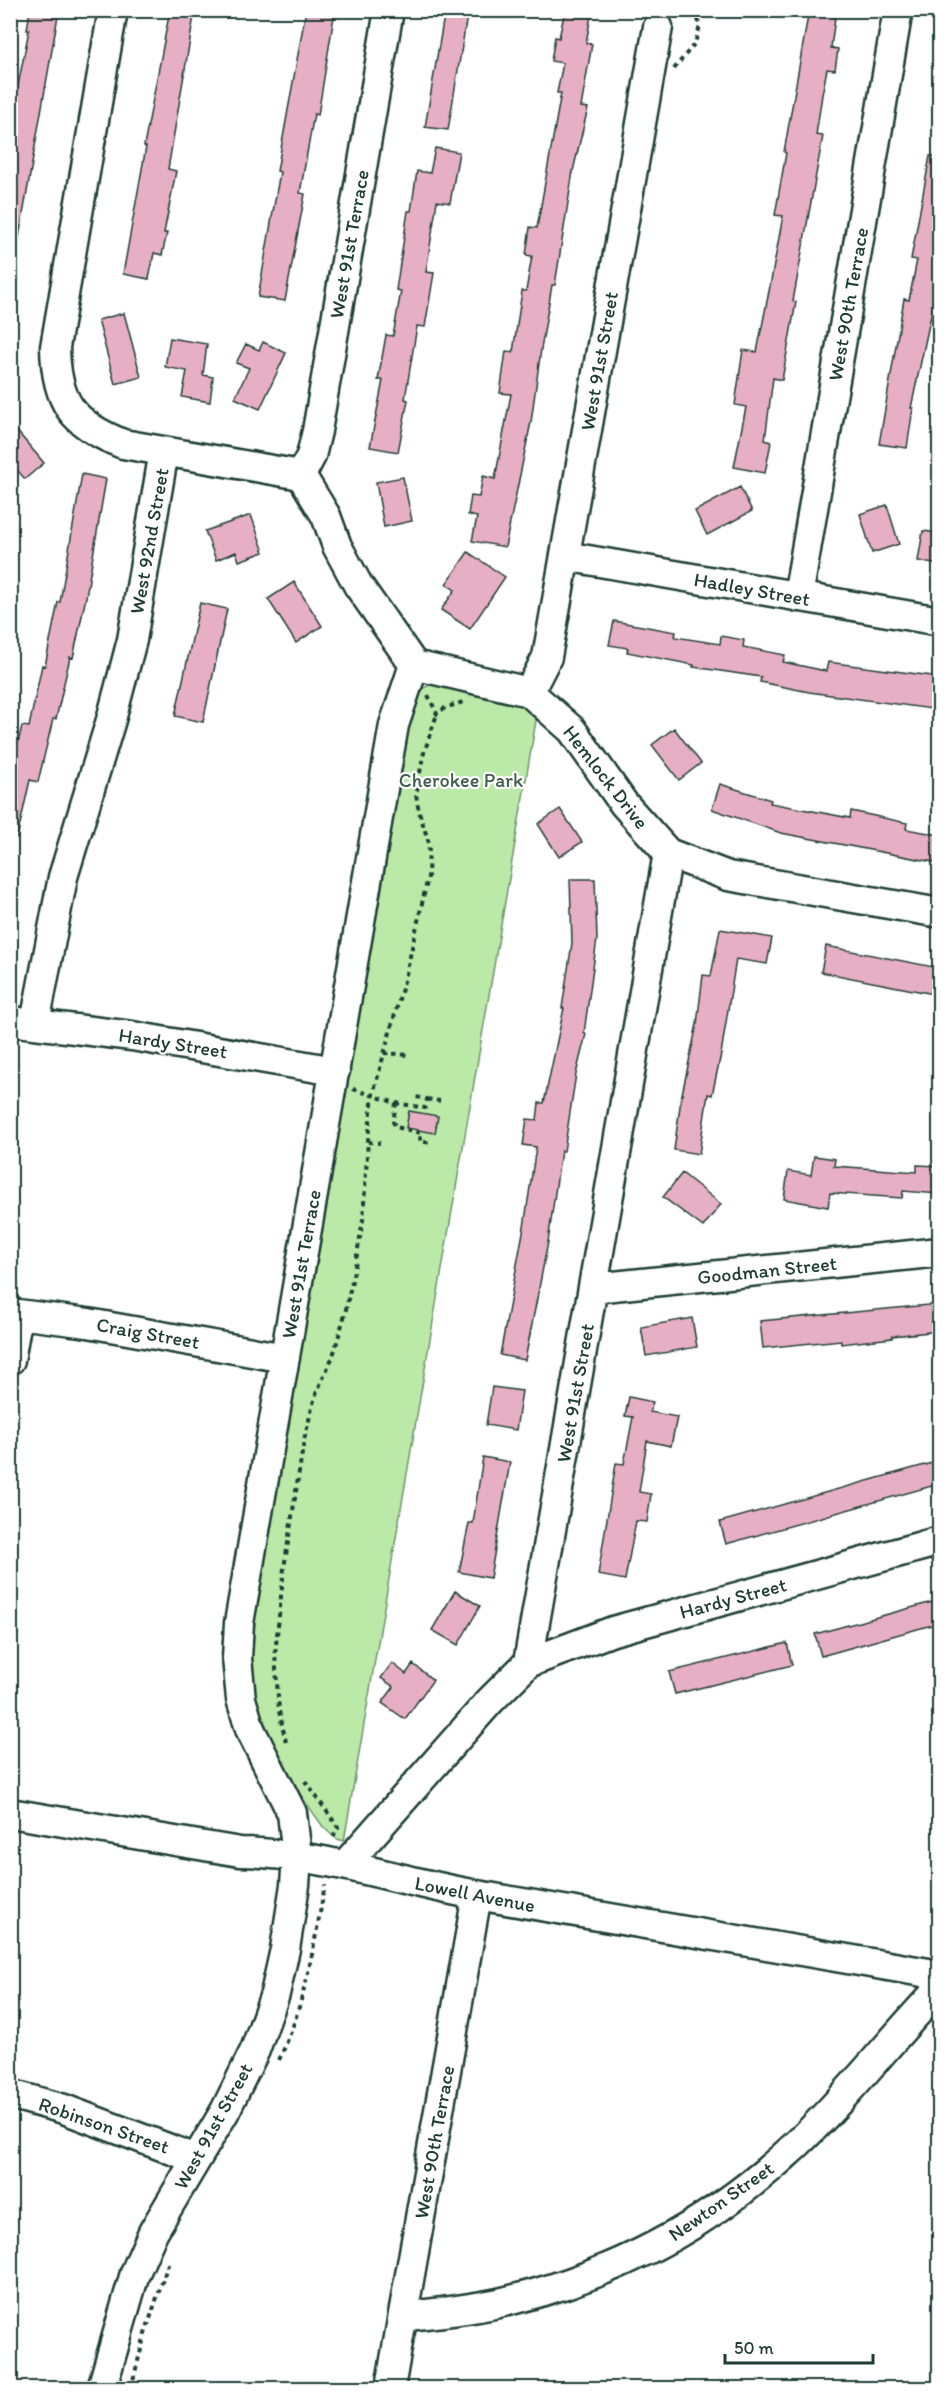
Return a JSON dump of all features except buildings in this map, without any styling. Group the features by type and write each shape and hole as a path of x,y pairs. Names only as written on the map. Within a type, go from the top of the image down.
{"street":[{"name":"West 92nd Street","path":"23,1022 132,640 164,451 123,444 97,434 80,422 62,396 55,370 55,347 112,10"},
{"name":"West 91st Terrace","path":"301,475 311,456 317,431 389,10"},
{"name":"West 90th Terrace","path":"798,597 898,10"},
{"name":"West 91st Street","path":"529,692 548,657 658,27"},
{"path":"164,451 301,475 326,516 337,546 357,585 414,665"},
{"name":"Hadley Street","path":"566,556 939,621"},
{"name":"West 91st Terrace","path":"297,1856 292,1813 249,1729 241,1699 237,1658 239,1623 394,725 414,665"},
{"name":"Hemlock Drive","path":"414,665 529,692 572,730 624,804 668,853 728,876 939,913"},
{"name":"West 91st Street","path":"528,1663 668,853"},
{"name":"Hardy Street","path":"23,1022 132,1036 335,1071"},
{"name":"Goodman Street","path":"594,1288 939,1252"},
{"path":"10,1360 14,1314"},
{"name":"Craig Street","path":"14,1314 110,1326 285,1358"},
{"name":"Hardy Street","path":"528,1663 613,1631 939,1540"},
{"path":"345,1865 490,1701 528,1663"},
{"name":"Lowell Avenue","path":"10,1813 240,1852 270,1852 297,1856 477,1895 939,1975"},
{"name":"West 91st Street","path":"102,2388 135,2273 153,2232 225,2111 255,2050 275,1994 295,1885 297,1856"},
{"name":"West 90th Terrace","path":"390,2388 477,1895"},
{"name":"Newton Street","path":"403,2318 514,2300 588,2277 648,2251 697,2223 754,2182 797,2144 939,1988"},
{"name":"Robinson Street","path":"10,2094 64,2109 196,2159"}],"path":[{"path":"290,1750 285,1740 279,1711 275,1654 284,1568 303,1440 315,1396 333,1356 355,1266 363,1220 368,1142 374,1094 406,974 430,867 429,843 419,812 417,795 423,756 437,714"},
{"path":"384,1053 409,1055"},
{"path":"374,1094 396,1102 425,1108 427,1099"},
{"path":"416,1097 440,1101"},
{"path":"396,1102 393,1122 396,1127 421,1133 420,1141 432,1143"},
{"path":"368,1142 380,1143"},
{"path":"300,1771 305,1782 338,1827 333,1835"}],"green space":[{"name":"Cherokee Park","path":"430,685 446,685 512,700 537,715 344,1841 337,1839 324,1828 280,1766 260,1717 249,1663 252,1624 402,745 421,689"}]}
